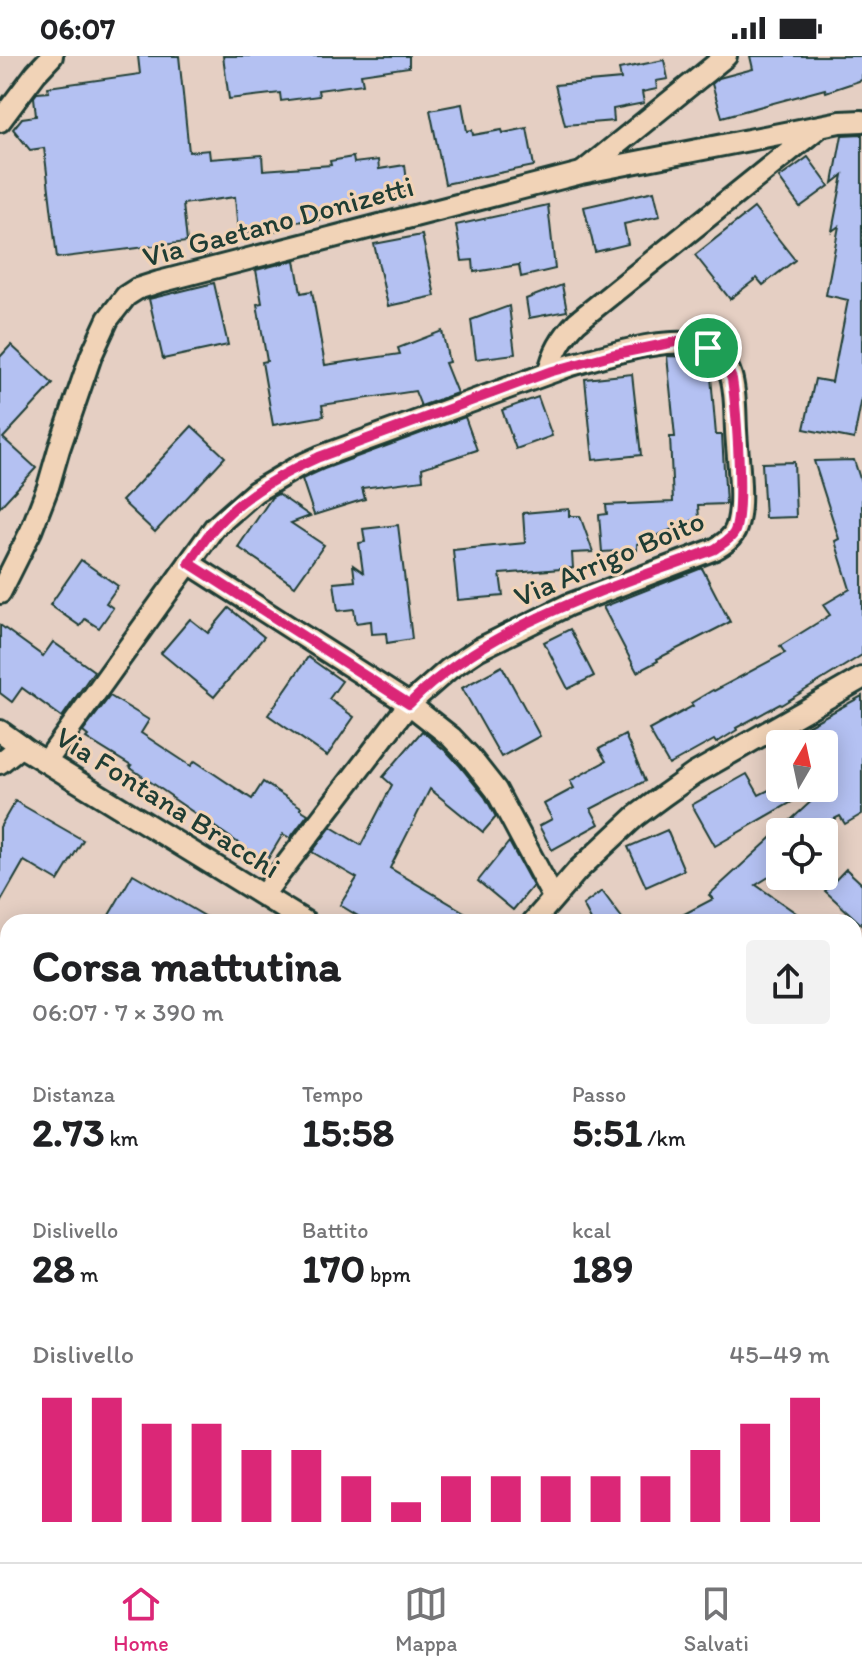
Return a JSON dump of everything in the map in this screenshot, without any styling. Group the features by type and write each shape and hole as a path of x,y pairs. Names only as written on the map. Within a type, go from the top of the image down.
{"street":[{"path":"0,121 52,56"},
{"name":"Via Gaetano Donizetti","path":"0,593 39,510 91,356 108,319 126,296 159,282 581,173 726,56"},
{"path":"581,173 840,122 862,121"},
{"path":"549,372 554,355 570,329 820,126"},
{"name":"Via Arrigo Boito","path":"46,762 214,528 255,492 284,473 319,457 549,372 611,355 675,342 701,345 721,358 729,371 733,388 739,493 736,530 731,538 715,549 568,605 495,640 449,669 409,704 263,895"},
{"path":"189,563 409,704 451,737 484,774 507,807 553,897"},
{"path":"539,914 605,844 663,796 694,774 862,678"},
{"name":"Via Fontana Bracchi","path":"0,731 293,914"},
{"path":"0,763 21,746"}],"building":[{"path":"138,56 179,56 189,152 209,150 210,159 262,155 263,170 331,165 330,161 353,157 354,163 378,160 379,169 405,165 408,191 339,205 340,209 319,212 319,220 280,223 281,230 238,233 235,197 183,204 187,242 57,258 44,148 30,150 13,129 22,118 36,116 34,97 37,93 49,92 48,87 140,74"},
{"path":"223,56 409,56 409,67 361,74 363,84 318,90 319,96 281,101 280,93 229,99"},
{"path":"750,56 862,56 862,80 826,92 825,89 722,117 712,84 719,78 753,69"},
{"path":"664,60 668,79 656,81 657,89 642,92 644,103 613,109 614,121 565,125 555,85 621,79 619,69"},
{"path":"462,104 467,131 472,130 473,135 527,128 534,166 445,184 430,110"},
{"path":"862,134 862,398 854,439 804,429 815,379 832,382 848,300 826,295 839,226 832,231 843,175 833,183 842,135"},
{"path":"808,157 829,186 800,207 779,178"},
{"path":"654,191 660,216 624,224 628,244 595,252 584,207"},
{"path":"548,205 555,269 521,277 519,265 474,272 473,260 462,261 456,225"},
{"path":"754,208 795,260 763,285 757,278 730,299 695,255"},
{"path":"422,235 435,296 388,306 374,244"},
{"path":"295,260 301,293 312,291 325,365 400,354 398,348 442,331 449,362 445,363 457,393 421,406 415,391 322,405 324,416 273,425 262,362 267,361 257,304 262,303 256,270"},
{"path":"214,283 228,345 163,359 149,299"},
{"path":"562,285 567,311 529,318 526,299"},
{"path":"509,306 515,354 476,359 471,320"},
{"path":"11,345 53,384 3,438 36,468 0,507 0,357"},
{"path":"667,356 692,357 710,365 716,435 722,435 726,504 698,505 699,518 637,544 637,550 602,552 599,515 607,514 606,505 673,502 670,437 675,437"},
{"path":"632,374 641,455 593,460 585,379"},
{"path":"538,397 552,436 516,449 502,410"},
{"path":"465,417 477,450 422,468 423,480 362,488 365,499 314,515 302,479"},
{"path":"192,426 225,457 155,532 122,501"},
{"path":"854,460 862,485 862,655 781,705 736,728 716,743 714,740 669,765 649,730 693,706 691,703 713,690 785,653 780,646 830,615 823,605 850,589 835,541 839,539 814,461"},
{"path":"794,462 796,517 765,518 762,463"},
{"path":"278,494 310,516 291,523 324,545 295,586 238,547 272,497"},
{"path":"569,509 569,516 580,516 593,552 572,553 573,568 500,574 503,596 458,600 453,550 525,543 523,513"},
{"path":"398,525 412,639 387,643 386,633 372,634 371,621 356,623 354,609 338,611 334,583 355,581 353,565 363,572 359,543 365,542 363,529"},
{"path":"81,560 118,586 106,603 113,608 99,628 85,619 80,626 50,605"},
{"path":"702,568 730,622 637,672 603,607"},
{"path":"229,608 264,637 214,697 161,653 190,619 208,633"},
{"path":"0,625 43,656 53,642 94,671 62,717 22,688 12,702 0,693"},
{"path":"570,629 594,676 568,689 544,642"},
{"path":"308,657 342,681 329,699 354,717 327,756 268,715"},
{"path":"502,666 540,736 501,757 462,688"},
{"path":"110,696 149,720 141,733 191,766 195,761 252,799 263,782 308,814 290,838 283,834 266,862 131,766 86,738 88,736 83,732"},
{"path":"862,696 862,814 845,824 840,816 793,818 811,802 838,802 838,730 800,730"},
{"path":"422,731 448,753 485,797 496,817 483,832 430,789 390,868 468,914 355,914 340,905 357,878 312,852 331,827 361,845 392,785 383,777"},
{"path":"625,735 645,781 591,809 599,824 552,850 539,826 552,819 544,804 574,788 570,781 606,761 599,749"},
{"path":"747,774 759,795 766,792 766,802 792,802 715,846 692,805"},
{"path":"15,801 83,840 58,881 24,861 0,903 0,827"},
{"path":"667,830 684,870 646,887 628,847"},
{"path":"509,842 533,886 513,910 478,881"},
{"path":"766,843 766,879 756,885 798,914 684,914 713,899 709,895"},
{"path":"846,869 862,884 862,914 850,914 825,891 838,890 838,877"},
{"path":"133,874 201,914 110,914"},
{"path":"602,891 619,914 588,914 583,905"}],"route":[{"path":"675,342 708,348 726,364 732,379 739,506 736,530 731,538 715,549 607,589 528,623 464,658 409,704 189,563 214,528 255,492 284,473 319,457 571,365 675,342"}]}
